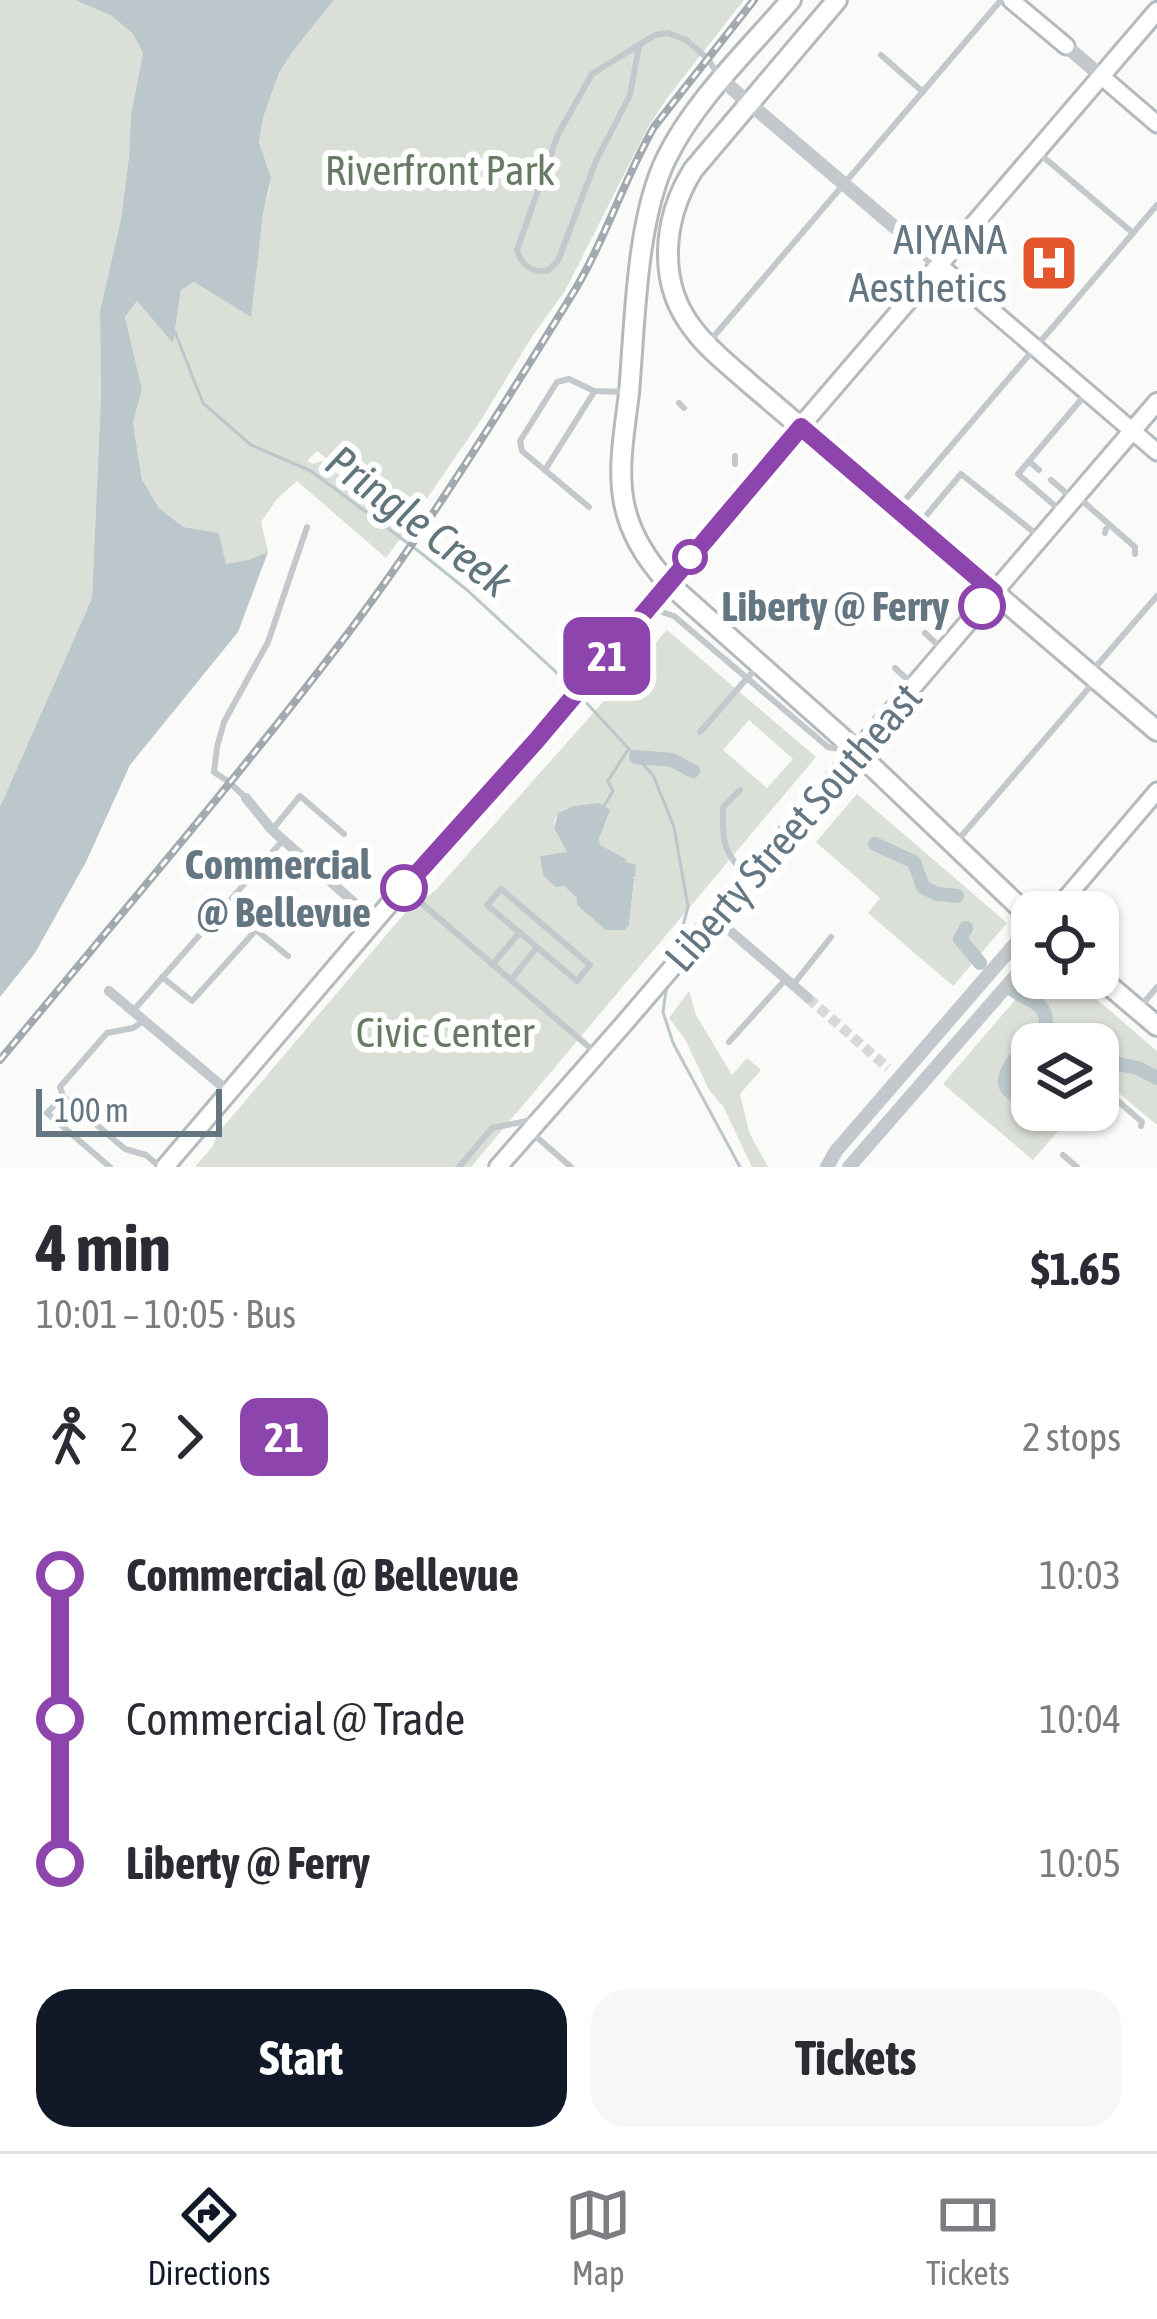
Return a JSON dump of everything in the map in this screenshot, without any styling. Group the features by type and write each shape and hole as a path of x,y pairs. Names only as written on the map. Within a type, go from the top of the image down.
{"highway":[{"path":"791,0 680,134 654,189 646,223 629,392 624,502 650,563 753,672 857,752 1011,899"},
{"path":"837,0 693,170 672,211 668,237 672,287 684,316 706,344 1157,731"},
{"path":"1119,994 1157,1026"}],"main road":[{"path":"1011,0 1066,46"},
{"path":"163,1167 536,741 1157,11"},
{"path":"1101,76 1157,124"},
{"path":"939,266 1157,452"},
{"name":"Liberty Street Southeast","path":"498,1167 1157,402"},
{"path":"647,608 650,563"},
{"path":"1072,891 1157,791"}],"street":[{"path":"1066,46 1101,76"},
{"path":"722,80 939,266"},
{"path":"246,799 272,830 375,921"},
{"path":"721,912 736,936 808,998"},
{"path":"826,1167 894,1073 1011,948"},
{"path":"848,1167 1011,981"},
{"path":"109,991 229,1092"}],"lane":[{"path":"706,344 1001,0"},
{"path":"638,46 630,95 595,164 558,261 547,271 533,270 517,250 559,134 588,79 655,34 668,33 680,36 707,58 722,80"},
{"path":"881,55 922,92"},
{"path":"1037,151 1133,232"},
{"path":"896,510 1157,205"},
{"path":"589,507 522,451 520,441 557,382 568,379 594,391 629,392"},
{"path":"544,470 594,391"},
{"path":"1088,392 1018,474 1071,503 1135,547 1135,554"},
{"path":"1029,461 1039,470"},
{"path":"916,527 961,474 1041,538"},
{"path":"1051,480 1071,503"},
{"path":"246,799 214,772 217,747 224,722 268,642 307,527"},
{"path":"953,845 1157,596"},
{"path":"647,608 674,616 753,672 700,732"},
{"path":"925,633 944,650"},
{"path":"895,668 914,685"},
{"path":"740,790 723,807 722,830 726,854 749,878"},
{"path":"272,830 300,796 344,834"},
{"path":"133,1011 283,839"},
{"path":"404,888 597,1054"},
{"path":"501,889 590,965 578,981 537,946 487,905 501,889"},
{"path":"228,901 288,956"},
{"path":"162,976 192,1001 256,930"},
{"path":"492,964 520,932"},
{"path":"730,1042 831,937"},
{"path":"511,980 537,946"},
{"path":"1137,1010 1157,987"},
{"path":"144,1020 133,1028 107,1033 60,1088 63,1096 125,1149 163,1167"},
{"path":"63,1096 47,1113 110,1167"},
{"path":"1119,1102 1141,1126"},
{"path":"459,1167 492,1128 523,1120 571,1167"},
{"path":"1063,1155 1077,1167"}],"green space":[{"path":"0,0 75,0 112,16 133,34 143,53 131,114 121,219 100,311 92,598 0,807"},
{"name":"Riverfront Park","path":"334,0 744,0 647,129 565,291 410,523 317,451 307,461 321,461 408,528 386,558 297,481 261,522 268,552 226,564 219,534 185,527 159,508 142,478 133,423 142,389 125,317 137,301 173,342 181,290 194,282 250,316 270,187 259,143 263,118 279,73"},
{"name":"Civic Center","path":"667,630 816,757 471,1167 195,1167 217,1134 405,913 436,890","holes":["749,720 793,759 767,788 723,750","578,805 609,810 600,845 625,862 634,880 629,925 558,885 542,855 566,854 554,821 561,812"]},
{"path":"857,794 1007,923 953,986 868,913 880,898 816,842"},
{"path":"689,991 696,1015 732,1075 747,1058 761,1070 740,1094 749,1132 768,1167 752,1167 723,1106 669,1018"},
{"path":"1016,999 1096,999 1157,1051 1157,1125 1119,1093 1119,1023 1011,1023 1011,1131 1058,1131 1033,1160 943,1084"}],"shaded area":[{"path":"75,0 334,0 279,73 263,118 259,143 271,178 251,317 194,282 181,290 173,343 137,301 125,317 142,389 133,423 142,479 159,508 184,527 219,533 226,564 268,552 238,632 130,765 86,862 35,953 0,997 0,807 92,598 100,311 121,219 131,114 143,53 133,34 112,16"},
{"path":"599,803 610,810 600,845 636,865 629,925 624,930 606,930 577,905 577,898 564,886 556,887 543,875 540,856 567,852 554,828 558,813"}],"waterway":[{"name":"Pringle Creek","path":"175,332 203,403 251,445 311,471 421,553 570,685"},
{"name":"Pringle Creek","path":"581,697 653,775 674,827 688,907 676,952"},
{"path":"604,806 613,791 608,781 627,751"},
{"path":"636,757 672,760 693,771"},
{"path":"875,844 914,862 923,887 957,896"},
{"path":"966,928 960,939 980,963"},
{"name":"Pringle Creek","path":"667,984 663,1012 673,1043 740,1167"},
{"path":"1027,999 1040,1007 1046,1023"},
{"path":"1119,1064 1157,1078"},
{"path":"1011,1065 1005,1078 1011,1092"}],"tunnel":[{"path":"808,998 888,1068"}],"railway":[{"path":"0,1060 256,750 400,561 582,277 654,127 754,0"}],"bus line":[{"name":"21","path":"404,888 536,741 801,427 994,592 982,606"}],"place":[{"name":"AIYANA Aesthetics","path":"1049,263"},
{"name":"Liberty @ Ferry","path":"982,606"},
{"name":"Commercial @ Bellevue","path":"404,888"}]}
